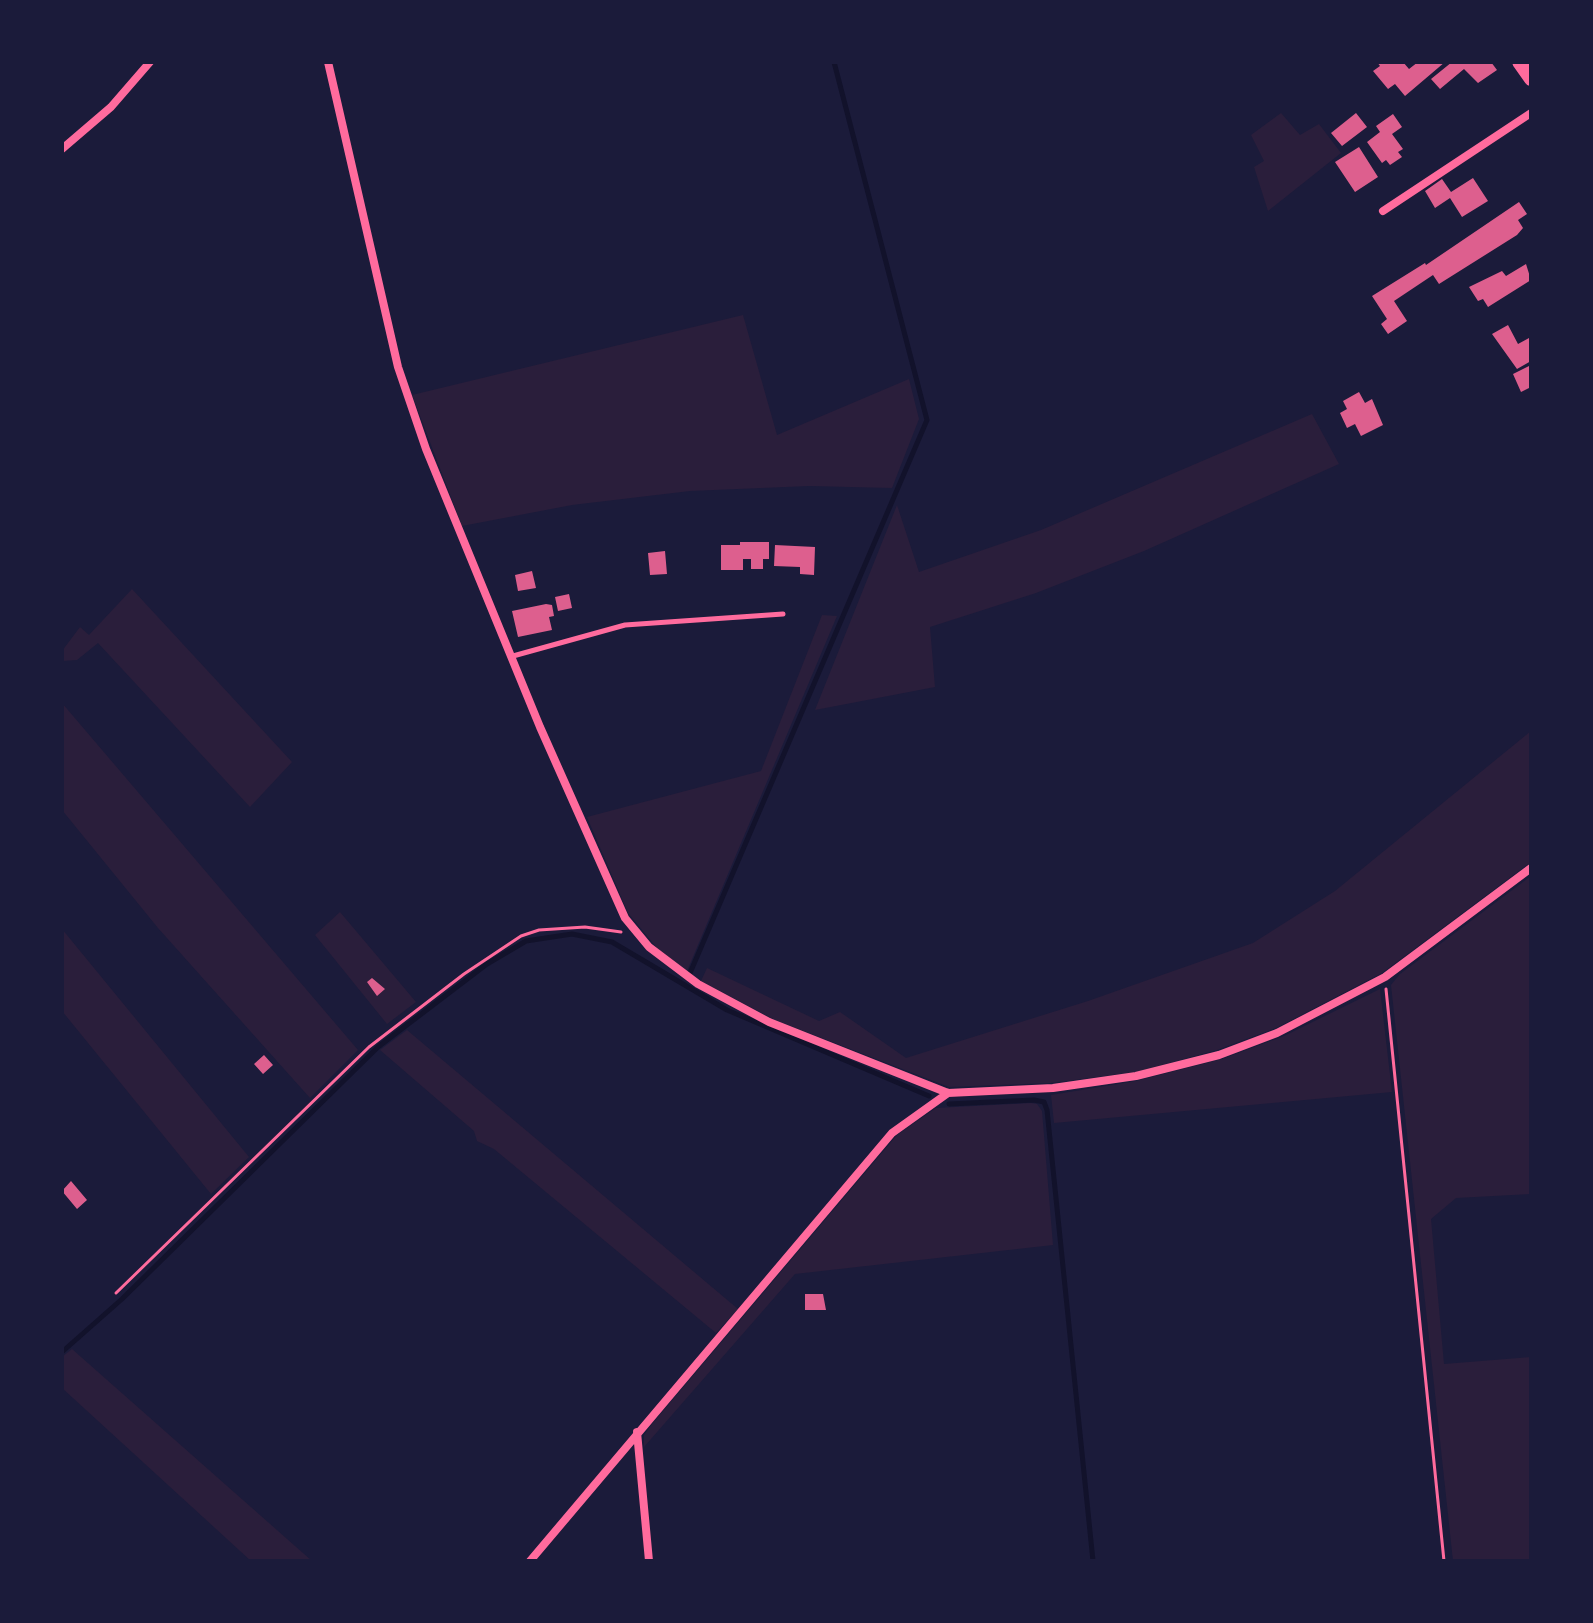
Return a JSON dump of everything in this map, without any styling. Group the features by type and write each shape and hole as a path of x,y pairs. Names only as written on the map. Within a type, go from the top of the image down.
{"main road":[{"path":"1519,62 1531,79"}],"street":[{"path":"62,149 104,115 150,62"},
{"path":"328,62 398,367 426,449 540,727 613,892 637,934 670,964 734,1005 809,1039 948,1093 1053,1088 1136,1076 1219,1055 1329,1009 1385,977 1531,868"},
{"path":"1383,211 1531,113"},
{"path":"530,1561 892,1133 948,1093"},
{"path":"637,1432 649,1561"}],"lane":[{"path":"513,656 625,625 783,614"}],"path":[{"path":"116,1293 391,1027 490,956 539,930 585,927 637,934"},
{"path":"1385,977 1444,1561"}],"shaded area":[{"path":"1281,113 1300,135 1319,124 1341,153 1268,211 1254,167 1264,161 1251,135"},
{"path":"743,315 777,435 909,379 919,419 892,488 809,486 690,491 572,505 462,526 412,395"},
{"path":"1312,414 1339,464 1144,551 1036,593 930,627 935,687 815,710 897,505 919,572 1041,530"},
{"path":"132,589 292,762 250,807 98,643 77,660 62,661 62,651 80,627 89,635"},
{"path":"822,615 837,616 687,971 657,948 628,913 587,817 761,771"},
{"path":"62,703 358,1050 310,1098 158,928 62,810"},
{"path":"1531,731 1531,862 1382,973 1276,1028 1217,1050 1136,1072 1051,1083 949,1087 775,1020 701,981 707,968 819,1021 840,1012 906,1058 1088,1001 1253,943 1335,891"},
{"path":"1531,876 1531,1194 1456,1198 1431,1219 1444,1364 1531,1357 1531,1561 1453,1561 1391,985 1400,974"},
{"path":"340,912 416,1002 387,1024 315,935"},
{"path":"62,929 249,1157 211,1194 62,1011"},
{"path":"1380,989 1392,1092 1054,1123 1051,1095 1136,1081 1222,1059 1284,1036"},
{"path":"407,1030 738,1309 716,1333 494,1149 477,1141 474,1131 380,1050"},
{"path":"1037,1104 1042,1111 1053,1245 795,1274 644,1447 644,1435 652,1424 897,1135 936,1108"},
{"path":"72,1349 312,1561 251,1561 62,1388 62,1357"}],"building":[{"path":"1377,62 1403,62 1409,69 1418,62 1445,62 1405,96 1395,84 1388,89 1373,71 1380,66"},
{"path":"1452,62 1491,62 1497,70 1478,83 1464,69 1440,89 1431,79"},
{"path":"1356,113 1367,127 1342,146 1331,133"},
{"path":"1393,114 1402,127 1392,134 1403,149 1398,152 1402,157 1390,165 1386,160 1382,163 1367,142 1380,132 1376,126"},
{"path":"1359,147 1378,177 1355,192 1335,162"},
{"path":"1473,178 1488,201 1462,217 1450,198 1435,208 1425,191 1442,179 1451,192"},
{"path":"1519,202 1527,214 1518,220 1523,228 1517,235 1439,284 1433,275 1394,301 1407,321 1388,334 1381,324 1387,319 1372,296 1426,265"},
{"path":"1526,264 1531,280 1488,307 1483,299 1478,301 1469,287 1502,271 1506,276"},
{"path":"1508,325 1518,344 1529,338 1531,341 1531,361 1517,369 1492,334"},
{"path":"1531,365 1531,387 1521,392 1513,374"},
{"path":"1359,392 1365,403 1372,399 1383,425 1361,436 1355,424 1347,428 1340,413 1347,409 1343,401"},
{"path":"740,542 769,542 769,559 763,559 763,569 751,569 751,559 743,559 743,570 721,570 721,545 740,545"},
{"path":"775,545 815,547 814,575 800,574 800,567 774,566"},
{"path":"665,551 667,574 650,575 648,553"},
{"path":"532,571 536,588 518,591 515,575"},
{"path":"569,594 572,608 558,611 555,597"},
{"path":"552,605 554,616 549,617 552,630 518,637 512,611"},
{"path":"372,978 385,989 377,996 367,982"},
{"path":"264,1055 273,1065 263,1074 254,1064"},
{"path":"71,1181 87,1200 77,1209 62,1191"},
{"path":"805,1294 823,1294 826,1310 805,1310"}],"waterway":[{"path":"690,973 927,420 834,62"},
{"path":"62,1352 122,1299 378,1047 487,964 526,941 572,934 612,942 727,1010 929,1096"},
{"path":"949,1104 1034,1100 1044,1102 1047,1110 1093,1561"}]}
